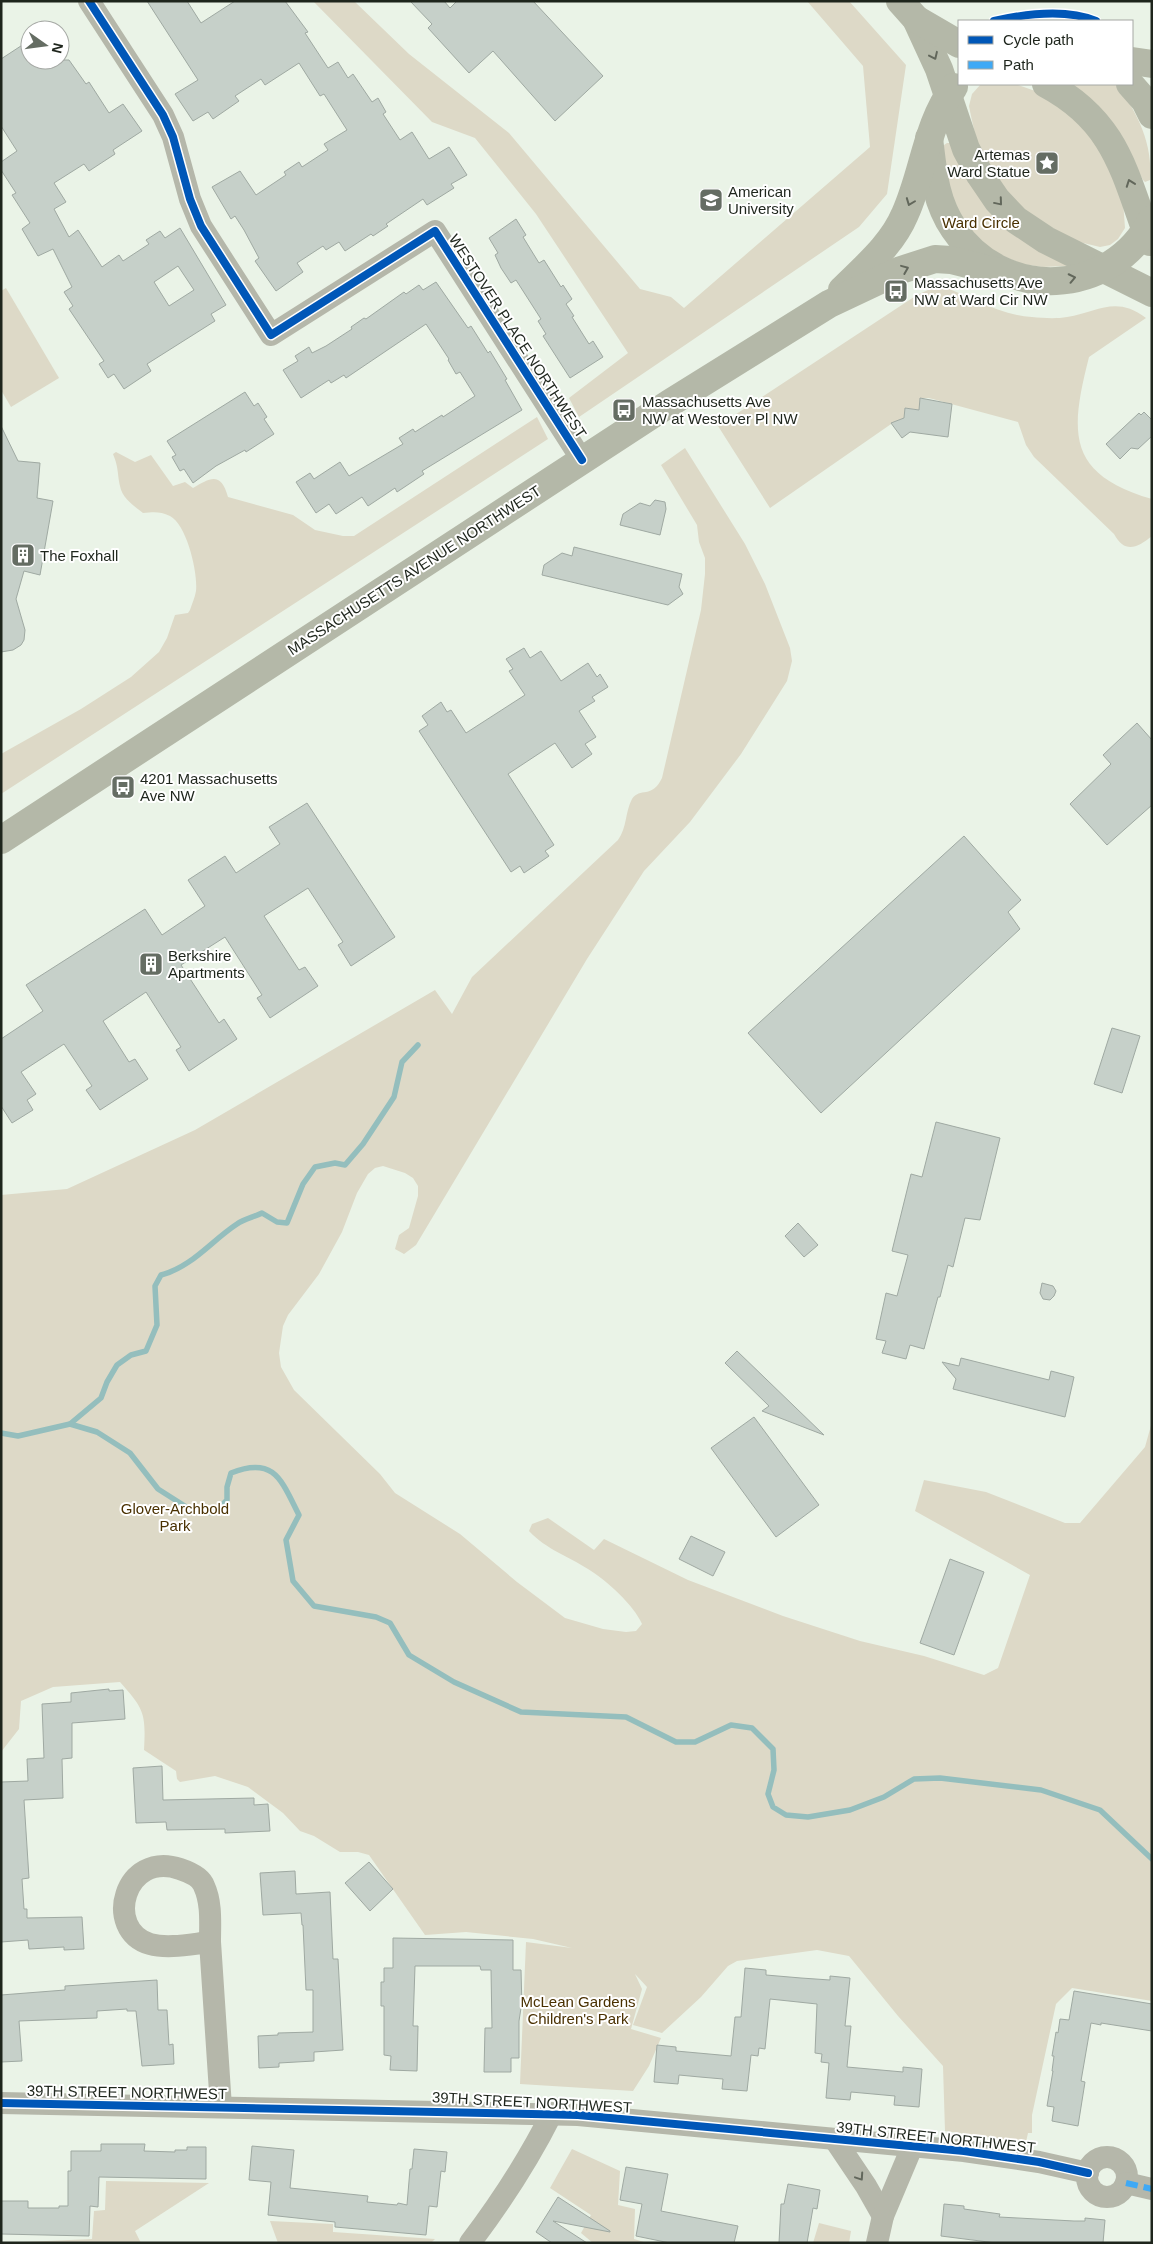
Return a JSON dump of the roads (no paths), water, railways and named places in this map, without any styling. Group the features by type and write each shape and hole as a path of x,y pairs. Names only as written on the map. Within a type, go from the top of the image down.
{"main road":[{"path":"908,10 958,43"},
{"path":"908,10 937,64 954,88 973,162 1001,205 1016,220 1040,237 1152,293"},
{"path":"1133,61 1152,64"},
{"path":"1048,85 1065,95 1084,110 1108,138 1128,176 1150,231"},
{"path":"1131,85 1144,101 1152,115"},
{"name":"MASSACHUSETTS AVENUE NORTHWEST","path":"829,304 885,246 899,227 913,194 935,119 954,88"},
{"path":"929,138 936,190 949,222 970,247 1007,274"},
{"name":"MASSACHUSETTS AVENUE NORTHWEST","path":"1,840 582,460 829,304 901,270 935,260 951,260 1028,280 1059,281 1076,278 1103,268 1125,254 1150,231"}],"street":[{"name":"WESTOVER PLACE NORTHWEST","path":"90,1 163,115 173,137 190,199 201,226 271,334 435,231 582,460"},
{"path":"210,1942 221,2107"},
{"name":"39TH STREET NORTHWEST","path":"1,2103 552,2113 964,2151 1039,2162 1088,2173 1095,2162 1107,2158 1114,2159 1124,2167 1126,2183 1152,2189"},
{"path":"470,2243 535,2147 552,2113"},
{"path":"835,2140 866,2186 883,2216"},
{"path":"876,2243 883,2216 912,2147"}],"waterway":[{"path":"70,1424 101,1398 107,1382 117,1365 131,1355 146,1351 157,1325 155,1286 161,1275 192,1260 246,1219 262,1213 277,1222 287,1223 303,1184 315,1167 335,1163 345,1165 363,1144 394,1097 402,1062 418,1045"},
{"path":"1,1433 18,1436 70,1424 97,1432 130,1453 158,1489 191,1510 214,1513 227,1500 227,1487 231,1473 246,1468 258,1467 267,1470 282,1482 299,1515 286,1540 293,1581 314,1606 376,1617 390,1623 409,1655 454,1682 521,1712 626,1717 676,1742 695,1742 731,1725 752,1728 773,1749 774,1770 768,1794 773,1807 786,1815 808,1817 850,1810 884,1797 914,1779 940,1778 1041,1790 1100,1810 1152,1859"}],"place":[{"name":"Artemas Ward Statue","path":"1047,163"},
{"name":"American University","path":"711,200"},
{"name":"Massachusetts Ave NW at Ward Cir NW","path":"896,291"},
{"name":"Massachusetts Ave NW at Westover Pl NW","path":"624,410"},
{"name":"The Foxhall","path":"23,555"},
{"name":"4201 Massachusetts Ave NW","path":"123,787"},
{"name":"Berkshire Apartments","path":"151,964"}],"park label":[{"name":"Ward Circle","path":"981,222"},
{"name":"Glover-Archbold Park","path":"175,1516"},
{"name":"McLean Gardens Children's Park","path":"578,2010"}]}
